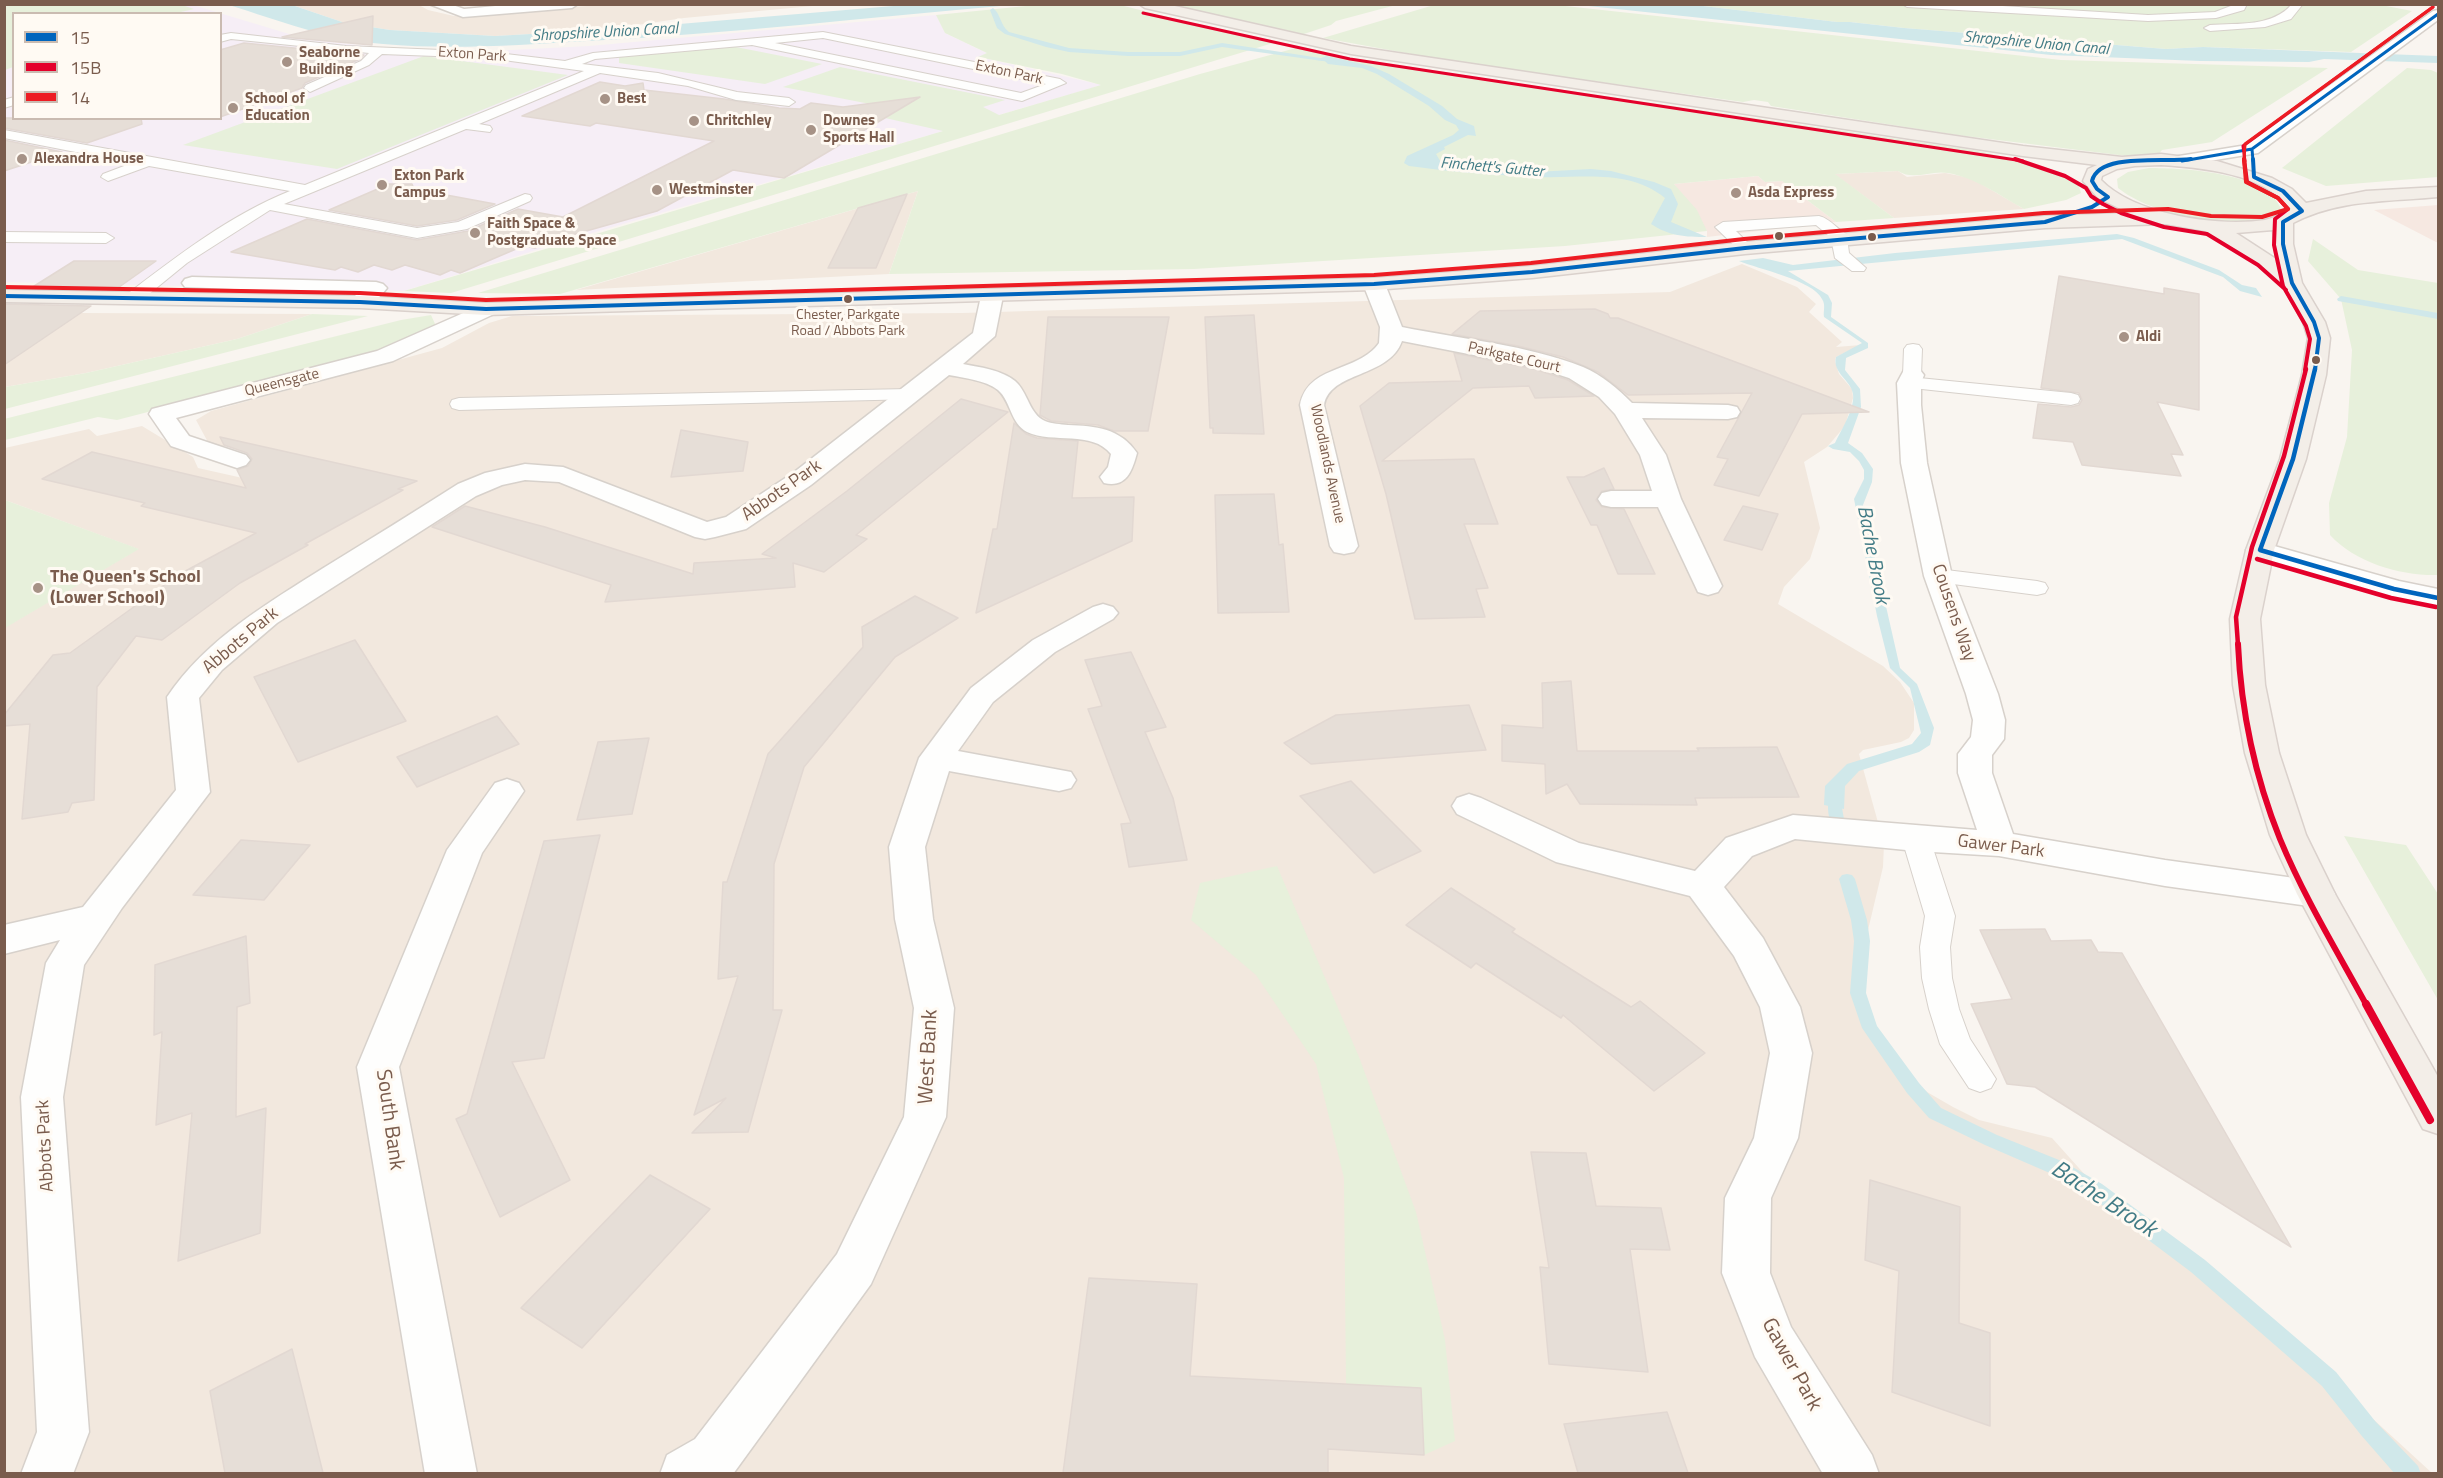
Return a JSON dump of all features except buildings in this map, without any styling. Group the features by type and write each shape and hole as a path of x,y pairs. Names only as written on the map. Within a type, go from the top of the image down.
{"main road":[{"path":"1145,4 1352,50 2023,151 2119,162"},
{"path":"2023,151 2069,168 2092,181 2097,189 2108,197 2144,212 2210,225 2247,227 2283,222 2302,211 2344,200 2439,192"},
{"path":"2092,181 2094,173 2103,166 2119,162 2179,161 2231,170 2283,190 2344,200"},
{"path":"2283,190 2295,200 2302,211"},
{"path":"2045,222 2092,207 2108,197"},
{"path":"4,296 360,302 486,309 1374,284 1532,272 1745,248 1844,245 2045,222 2167,218"},
{"path":"2283,222 2283,244 2292,283 2314,322 2319,338 2314,375 2293,459 2260,550 2245,619 2249,684 2262,753 2288,835 2316,894 2439,1116"},
{"path":"2210,225 2263,258 2292,283"}],"street":[{"path":"435,4 463,13 573,4"},
{"path":"2179,161 2252,149 2439,14"},
{"path":"2252,149 2254,177"},
{"path":"192,283 376,288 360,302"},
{"path":"1374,284 1392,332"},
{"name":"Abbots Park","path":"47,1473 63,1432 42,1097 65,963 109,898 193,792 183,697 211,663 266,617 467,490 494,479 525,472 563,475 705,531 736,523 802,479 984,336 992,296"},
{"name":"Queensgate","path":"237,460 180,441 161,414 386,356 486,309"},
{"name":"Parkgate Court","path":"1392,332 1540,361 1576,373 1607,392 1625,410 1653,455 1668,499 1708,586"},
{"name":"Woodlands Avenue","path":"1344,546 1312,405 1314,395 1320,386 1370,363 1387,349 1392,332"},
{"path":"944,368 989,378 1006,386 1024,418 1035,426 1053,431 1092,434 1109,438 1119,445 1124,453 1120,469 1113,477"},
{"name":"Cousens Way","path":"1911,369 1914,463 1938,576 1989,720 1987,739 1975,754 1975,773 1999,843"},
{"path":"1625,410 1727,411"},
{"path":"1611,499 1668,499"},
{"path":"2260,550 2394,589 2439,598"},
{"name":"West Bank","path":"686,1473 713,1457 854,1269 925,1117 934,1008 914,919 907,847 936,758 982,695 1044,646 1103,613"},
{"path":"936,758 1059,780"},
{"name":"South Bank","path":"451,1473 378,1067 465,850 507,791"},
{"path":"1469,806 1569,853 1703,886"},
{"name":"Gawer Park","path":"1853,1473 1772,1341 1746,1273 1748,1198 1776,1138 1791,1053 1780,1007 1754,958 1703,886 1739,847 1793,827 1916,839 1999,843 2165,873 2316,894"},
{"path":"4,940 17,935 95,918"}],"lane":[{"path":"1907,4 2070,14 2186,17 2216,15 2240,8 2242,4"},
{"path":"2054,4 2070,14"},
{"path":"2087,14 2141,24 2210,28 2261,25 2287,17 2298,4"},
{"name":"Exton Park","path":"566,65 593,56 823,35 1060,83 1022,97 756,42"},
{"name":"Exton Park","path":"222,38 231,36 378,51 476,54 601,69 690,83 736,96 789,102"},
{"path":"310,88 365,63 378,51"},
{"path":"132,299 181,260 268,204 601,69"},
{"path":"465,125 485,129"},
{"path":"4,134 303,189"},
{"path":"108,177 148,162"},
{"path":"268,204 417,233 462,226 525,198"},
{"path":"1745,248 1723,227 1819,220 1844,245 1858,268"},
{"path":"4,237 106,238"},
{"path":"1911,369 2071,399"},
{"path":"459,404 909,394"},
{"path":"1938,576 2037,588"},
{"path":"1916,839 1940,916 1935,947 1944,1009 1956,1044 1980,1079"}],"shaded area":[{"path":"613,4 823,5 684,18 603,30 495,36 390,30 345,23 292,5 419,5 428,10 454,16"},
{"name":"Exton Park Campus","path":"5,5 193,5 216,12 12,12 12,120 222,120 222,14 309,40 407,50 492,51 589,46 936,15 945,33 987,53 979,57 1102,85 575,238 404,291 5,282"},
{"path":"1898,171 1907,177 1945,173 1971,178 2024,209 1894,218 1834,174"},
{"path":"1758,176 1765,182 1782,181 1836,222 1707,237 1707,231 1674,184"},
{"path":"918,191 889,274 576,290"},
{"path":"2438,205 2438,243 2374,210"},
{"path":"1742,264 1797,287 1816,304 1809,312 1842,342 1836,347 1861,345 1836,357 1839,374 1852,389 1853,398 1845,426 1827,447 1804,462 1820,528 1810,559 1784,587 1778,604 1883,666 1900,682 1914,703 1914,730 1909,738 1901,742 1863,750 1859,754 1884,844 1883,867 1859,968 1867,1012 1879,1038 1909,1076 1927,1092 1979,1120 2052,1138 2121,1215 2276,1330 2432,1473 5,1473 4,628 138,549 5,500 5,448 89,429 97,436 142,426 193,457 198,468 256,481 299,455 264,447 210,446 196,420 211,411 442,348 489,323 512,316 962,313 1670,292"},
{"path":"4,306 90,307 81,313 312,314 237,339 86,373 5,387"}],"green space":[{"path":"179,4 194,9 181,12 12,12 12,67 5,70 5,5"},
{"path":"1547,4 2061,60 2328,68 2212,142 2162,150 2158,155 2127,156 1957,135 1771,106 1768,102 1754,100 1743,102 1450,61 1323,38 1434,5"},
{"path":"2376,4 2412,11 2351,52 2203,47 2166,49 1837,22 1695,5"},
{"path":"1036,5 1120,5 1273,43 451,293 404,291 943,131 885,118 891,113 865,103 783,87 840,67 1005,100 983,107 999,115 1101,85 1062,74 978,57 987,53 945,33 936,15"},
{"path":"1174,5 1396,5 1336,21 1331,25 1301,35"},
{"path":"731,46 822,64 765,84 619,63 619,55"},
{"path":"1296,48 1339,57 1973,150 2040,167 2078,183 2081,193 2066,200 2024,209 1978,183 1948,173 1910,175 1898,171 1835,174 1894,218 1836,222 1782,181 1765,182 1758,176 1674,184 1697,210 1707,231 1565,246 1194,269 889,274 918,191 560,294 478,293 1200,74"},
{"path":"424,56 568,75 337,169 183,145"},
{"path":"2407,68 2431,70 2438,73 2438,177 2326,186 2282,168"},
{"path":"2149,168 2202,171 2242,180 2260,187 2273,197 2281,209 2265,217 2245,221 2222,222 2198,219 2152,207 2118,188 2117,179 2128,172"},
{"path":"2313,239 2358,270 2438,283 2438,575 2409,573 2380,566 2353,553 2330,535 2329,503 2347,437 2352,350 2341,299 2308,261"},
{"path":"312,314 368,316 5,409 5,387 86,373 237,339"},
{"path":"431,315 436,326 387,350 117,420 98,417 5,440 4,419 401,320"},
{"name":"The Queen's School (Lower School)","path":"5,500 139,549 5,628"},
{"path":"2344,836 2406,845 2438,894 2438,1000"},
{"path":"1277,866 1359,1057 1416,1212 1445,1340 1455,1441 1424,1455 1421,1388 1346,1384 1344,1178 1316,1064 1256,975 1191,920 1200,883"}],"water":[{"name":"Shropshire Union Canal","path":"229,5 292,5 345,23 390,30 495,36 620,29 905,5 1012,5 693,34 459,47 363,42 305,29"},
{"name":"Shropshire Union Canal","path":"1579,5 1695,5 1837,22 2166,49 2203,47 2438,56 2438,63 2324,59 2309,62 2200,61 2051,55"},
{"path":"1326,56 1371,66 1389,74 1442,106 1457,119 1474,126 1476,136 1468,135 1444,147 1445,149 1436,154 1442,164 1535,172 1591,169 1611,171 1654,182 1671,189 1678,204 1671,222 1707,237 1678,235 1651,224 1665,198 1635,182 1604,177 1521,176 1409,166 1404,163 1407,156 1453,135 1459,130 1456,125 1377,74 1362,68 1328,64 1325,61 1316,60"},
{"path":"2117,234 2134,238 2219,270 2242,285 2256,288 2262,297 2240,291 2223,277 2122,239 1788,271 1828,295 1832,303 1831,317 1868,343 1868,348 1846,358 1845,370 1860,389 1861,407 1848,443 1862,453 1873,469 1872,482 1863,505 1900,668 1917,684 1934,728 1930,745 1919,752 1859,771 1845,786 1844,809 1824,805 1825,786 1847,764 1912,744 1921,733 1910,688 1890,668 1877,616 1854,499 1864,479 1864,470 1850,452 1828,446 1835,443 1850,413 1853,400 1852,389 1837,368 1836,357 1862,343 1824,317 1823,301 1817,292 1808,286 1739,261 1763,258 1793,265 1895,253"}],"waterway":[{"name":"Finchett's Gutter","path":"993,10 1000,28 1007,33 1069,50 1128,54 1180,54 1222,45 1337,61"},
{"path":"2341,299 2438,316"},
{"name":"Bache Brook","path":"1837,791 1834,802 1838,825"},
{"name":"Bache Brook","path":"1847,879 1859,920 1862,941 1858,993 1870,1028 1913,1088 1935,1113 2058,1168 2096,1190 2198,1266 2329,1379 2368,1428 2410,1474"}],"transit line":[{"name":"15B","path":"2430,1120 2308,898 2280,839 2253,756 2240,687 2236,617 2252,547 2284,456 2305,373 2310,339 2306,326 2283,286 2274,245 2275,219 2288,209 2278,198 2247,182 2243,146 2433,7"},
{"name":"14","path":"4,287 360,293 486,300 1374,275 1531,263 1744,239 2044,213 2168,209 2211,216 2262,217 2288,209 2278,198 2246,182 2243,150 2245,144 2433,7"},
{"name":"15B","path":"1143,13 1350,59 2021,160 2065,176 2086,188 2091,196 2103,204 2121,213 2164,227 2207,234 2258,265 2286,290"},
{"name":"15","path":"4,296 360,302 486,309 1374,284 1532,272 1745,248 2045,222 2092,207 2108,197 2097,189 2092,181 2094,173 2103,166 2119,162 2179,161 2252,149 2438,14"},
{"name":"15","path":"2252,149 2254,177 2283,191 2302,211 2283,222 2283,244 2292,283 2314,322 2319,338 2314,375 2293,459 2260,550 2394,589 2438,598"},
{"name":"15B","path":"2257,559 2391,598 2436,607"}],"place":[{"name":"Seaborne Building","path":"287,62"},
{"name":"Best","path":"605,99"},
{"name":"School of Education","path":"233,108"},
{"name":"Chritchley","path":"694,121"},
{"name":"Downes Sports Hall","path":"811,130"},
{"name":"Alexandra House","path":"22,159"},
{"name":"Exton Park Campus","path":"382,185"},
{"name":"Westminster","path":"657,190"},
{"name":"Asda Express","path":"1736,193"},
{"name":"Faith Space & Postgraduate Space","path":"475,233"},
{"name":"Chester, Parkgate Road / Abbots Park","path":"848,299"},
{"name":"Aldi","path":"2124,337"},
{"name":"The Queen's School (Lower School)","path":"38,588"}]}
